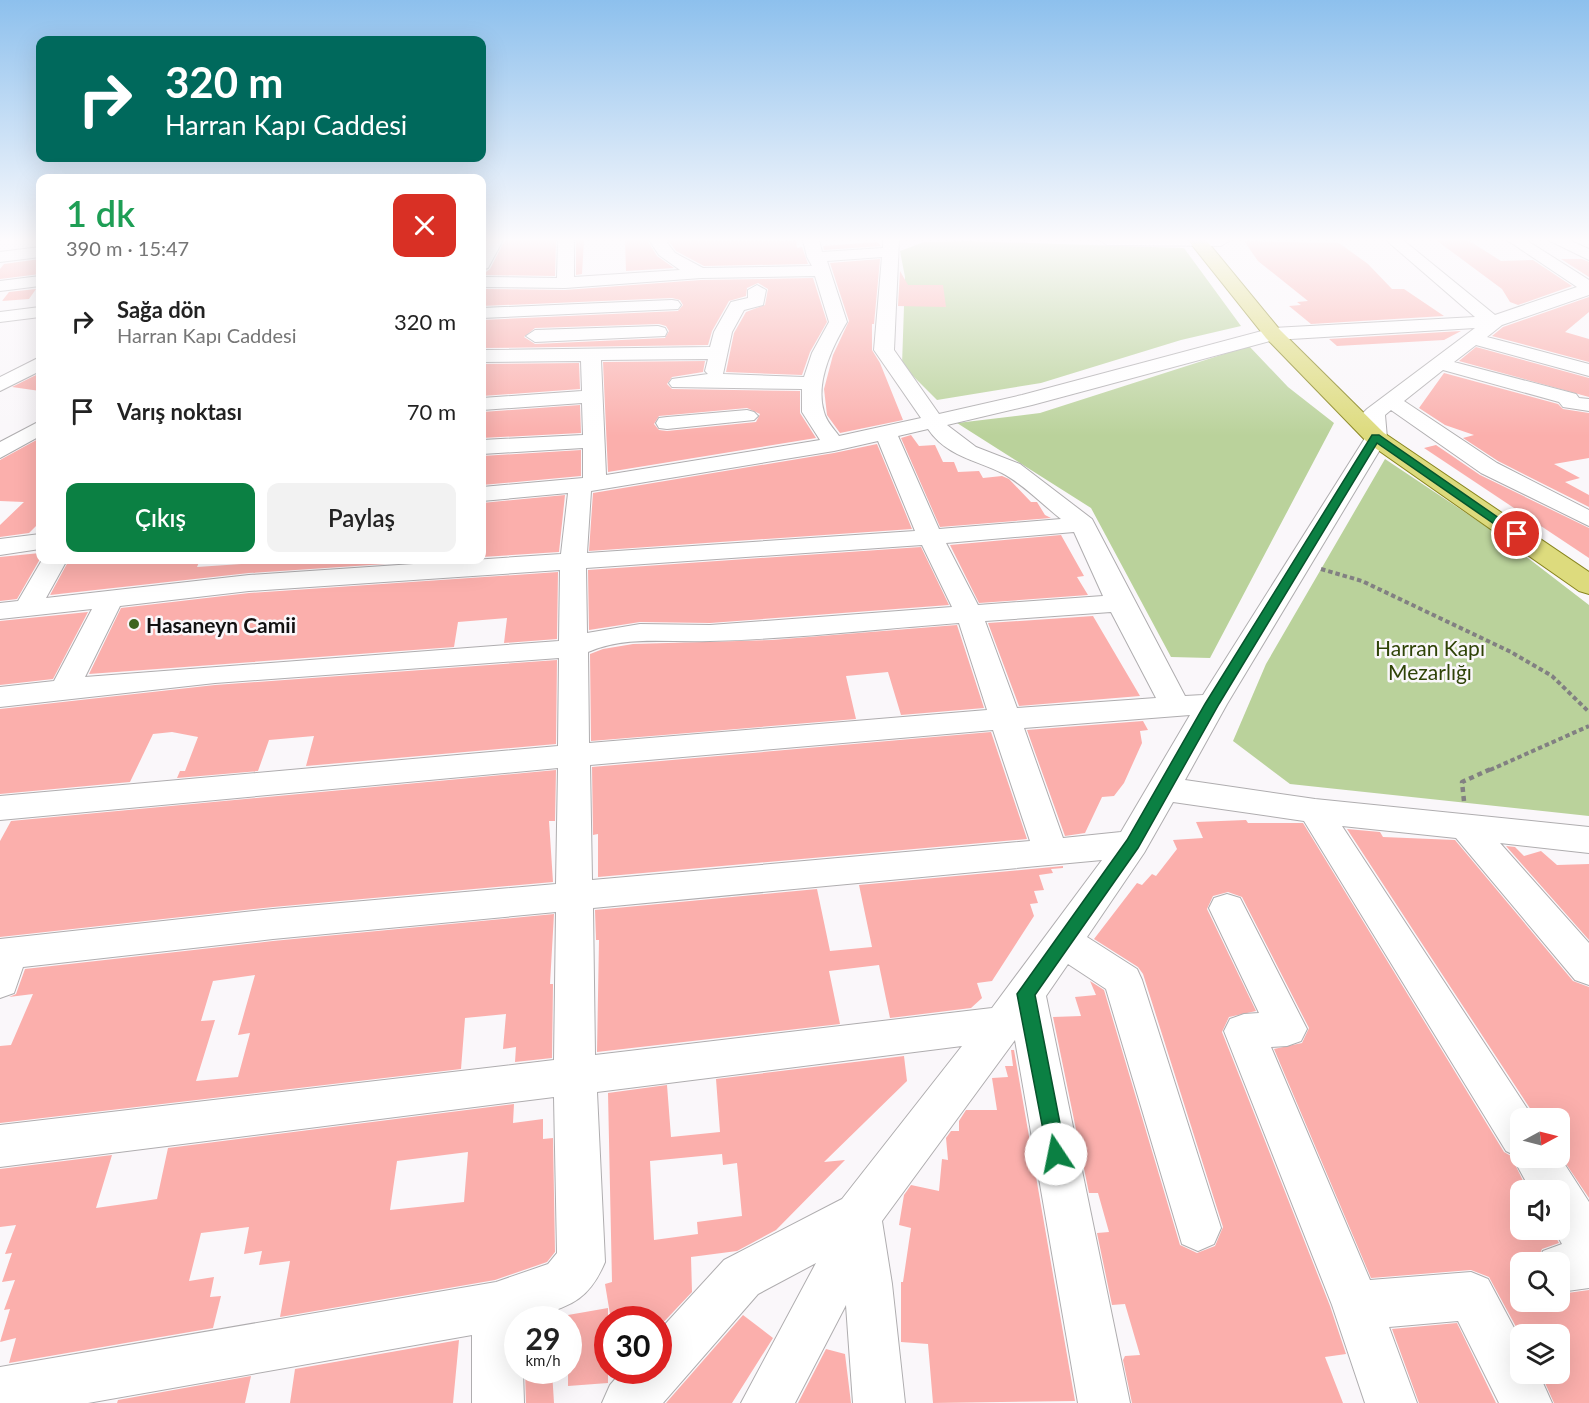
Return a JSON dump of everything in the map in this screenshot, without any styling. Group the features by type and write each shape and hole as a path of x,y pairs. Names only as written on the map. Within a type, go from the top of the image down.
{"main road":[{"path":"1253,305 1273,334 1589,585"},
{"path":"1271,305 1380,417 1418,448 1589,562"}],"street":[{"path":"486,313 661,305"},
{"path":"658,354 658,332 672,305"},
{"path":"713,380 723,332 739,305"},
{"path":"830,305 838,322 826,340 814,383 813,413 834,444"},
{"path":"886,305 884,350 943,435 968,452 1012,469 1083,524 1120,603 1175,706"},
{"path":"1464,305 1487,327 1589,370"},
{"path":"767,1403 832,1282 858,1215 1013,1009 1132,844 1166,789 1212,704 1298,562 1380,417 1487,327 1543,305"},
{"path":"0,317 36,312"},
{"path":"667,423 713,442 834,444 934,424 1273,334 1487,327"},
{"path":"486,339 658,332"},
{"path":"625,355 627,333"},
{"path":"486,357 518,364 591,356 720,353"},
{"path":"0,1393 496,1306 562,1283 581,1262 575,1078 573,562 588,485 592,441 591,356"},
{"path":"1441,364 1569,398 1570,403 1589,405"},
{"path":"5,379 36,365"},
{"path":"679,383 713,380 814,383"},
{"path":"486,404 593,396"},
{"path":"486,494 588,485 713,442 747,416"},
{"path":"1380,417 1489,468 1589,519"},
{"path":"0,451 36,430"},
{"path":"885,432 930,537 970,616 1051,853"},
{"path":"486,447 592,441"},
{"path":"0,611 249,583 930,537 1083,524"},
{"path":"0,548 36,543"},
{"path":"27,608 52,564"},
{"path":"65,688 110,599"},
{"path":"0,697 65,688 574,648 593,638 970,616 1120,603"},
{"path":"0,808 575,754 1005,718 1212,704"},
{"path":"1166,789 1315,811 1589,840"},
{"path":"1315,811 1510,1120"},
{"path":"1467,828 1589,969"},
{"path":"2,963 576,895 1132,844"},
{"path":"1227,908 1287,1029 1244,1031 1356,1305 1391,1403"},
{"path":"1063,941 1123,980 1198,1228"},
{"path":"0,1146 575,1078 1013,1009"},
{"path":"1013,1009 1104,1403"},
{"path":"1570,1214 1589,1244"},
{"path":"672,1354 741,1277 858,1215"},
{"path":"858,1215 868,1284 879,1403"},
{"path":"1570,1267 1589,1264"},
{"path":"1356,1305 1471,1296 1526,1403"},
{"path":"496,1306 498,1403"},
{"path":"628,1403 645,1384"}],"path":[{"path":"1298,562 1362,581 1511,652 1552,676 1589,712"},
{"path":"1467,828 1462,782 1589,726"}],"green space":[{"path":"904,305 1226,305 1241,326 1181,340 1041,383 937,400 902,365"},
{"path":"1249,346 1288,387 1334,423 1210,658 1171,657 1091,508 957,423 1040,413"},
{"name":"Harran Kapı Mezarlığı","path":"1385,459 1493,531 1589,605 1589,816 1290,784 1233,741 1266,664"}],"building":[{"path":"683,305 726,305 712,331 708,345 486,348 486,320 678,311","holes":["659,324 666,326 669,331 665,338 535,344 524,337 535,328"]},
{"path":"764,305 822,305 827,322 810,352 802,375 726,372 734,333 746,312"},
{"path":"844,305 876,305 874,324 872,324 872,350 880,363 903,420 840,433 827,415 824,389 833,355 849,321"},
{"path":"946,305 946,307 898,306"},
{"path":"1428,305 1444,316 1311,324 1289,306"},
{"path":"1565,305 1589,305 1589,312 1565,332 1589,339 1589,362 1492,336 1503,327"},
{"path":"1461,331 1444,340 1337,346 1329,339"},
{"path":"1476,347 1589,378 1589,397 1459,361"},
{"path":"705,361 703,372 672,377 667,384 672,389 800,391 800,413 816,438 608,472 603,362","holes":["747,408 760,414 756,422 667,431 659,430 654,424 659,416"]},
{"path":"579,363 580,389 486,396 486,364"},
{"path":"1444,373 1558,404 1563,409 1589,413 1589,458 1554,464 1580,478 1565,482 1589,495 1589,507 1498,461 1463,438 1474,435 1445,425 1419,408"},
{"path":"36,375 36,390 12,387"},
{"path":"580,405 581,433 486,438 486,412"},
{"path":"911,435 919,446 935,445 943,462 954,462 958,472 979,471 983,478 1002,476 1009,479 1031,502 1037,502 1045,515 1051,518 940,527 901,438"},
{"path":"36,440 36,526 29,533 0,537 0,525 24,502 0,501 0,460"},
{"path":"877,444 912,529 589,551 593,493"},
{"path":"1436,445 1480,475 1589,528 1589,558 1424,448"},
{"path":"581,450 581,476 486,485 486,456"},
{"path":"565,495 559,552 486,557 486,503"},
{"path":"1061,535 1084,576 1077,577 1088,595 979,603 950,545"},
{"path":"921,547 949,605 710,623 640,622 589,630 588,570"},
{"path":"36,553 37,564 17,599 0,601 0,557"},
{"path":"67,564 198,564 197,567 242,564 385,564 249,573 50,595"},
{"path":"558,572 557,639 504,643 507,618 458,622 454,647 89,674 121,608 249,593"},
{"path":"88,612 53,679 0,685 0,621"},
{"path":"1093,616 1140,696 1019,706 988,623"},
{"path":"957,625 984,708 901,715 888,672 846,676 856,719 591,741 590,654 603,649 633,644 772,640"},
{"path":"557,660 556,744 306,766 314,736 269,740 258,771 177,778 180,771 185,771 198,737 172,732 153,734 130,782 0,794 0,709 215,685"},
{"path":"1143,721 1148,730 1140,731 1142,743 1124,783 1114,796 1102,797 1085,833 1065,836 1027,730"},
{"path":"991,732 1027,839 598,877 598,834 593,835 592,767"},
{"path":"556,770 555,821 549,821 553,882 273,907 0,937 0,841 11,821"},
{"path":"1246,820 1248,823 1303,823 1504,1152 1510,1155 1510,1168 1517,1168 1523,1180 1510,1180 1510,1240 1557,1240 1559,1243 1542,1249 1541,1252 1510,1252 1510,1312 1570,1312 1570,1293 1589,1290 1589,1403 1554,1403 1545,1384 1570,1384 1570,1324 1514,1324 1489,1277 1471,1270 1371,1278 1274,1049 1302,1043 1309,1028 1242,897 1228,892 1213,896 1207,909 1256,1011 1229,1017 1222,1032 1330,1306 1346,1354 1325,1357 1343,1403 1132,1403 1123,1360 1125,1356 1140,1355 1125,1304 1112,1305 1097,1233 1109,1232 1098,1193 1089,1193 1053,1017 1081,1016 1075,997 1096,995 1090,981 1104,990 1180,1245 1197,1253 1215,1246 1223,1227 1143,974 1138,967 1094,939 1137,883 1142,885 1152,874 1156,876 1177,849 1173,840 1203,838 1196,822"},
{"path":"1347,829 1380,832 1383,837 1455,840 1573,981 1589,987 1589,1198 1569,1168 1570,1108 1530,1108"},
{"path":"1506,846 1515,847 1524,856 1541,851 1557,865 1589,864 1589,940"},
{"path":"1063,866 1063,868 1051,869 1053,873 1039,875 1044,890 1034,891 1038,903 1030,904 1034,916 992,981 977,983 982,998 971,1008 890,1018 879,965 829,971 840,1024 597,1052 599,940 596,940 595,910 817,889 830,951 872,947 859,885"},
{"path":"554,914 550,984 553,984 552,1058 515,1062 516,1047 503,1049 506,1014 465,1018 461,1069 0,1123 0,1046 11,1045 33,994 9,997 16,994 25,969 273,941","holes":["255,975 238,1035 250,1033 238,1077 196,1081 215,1020 201,1021 213,981"]},
{"path":"1011,1050 1014,1050 1075,1401 933,1403 928,1344 901,1342 901,1282 903,1282 911,1228 899,1225 904,1195 911,1185 939,1191 942,1159 948,1160 946,1138 951,1131 959,1131 959,1121 966,1110 997,1110 992,1078 1008,1077 1005,1066 1013,1066"},
{"path":"904,1056 907,1081 824,1162 845,1160 776,1230 737,1251 691,1257 692,1292 672,1313 672,1306 609,1306 605,1284 612,1282 608,1093 667,1085 671,1137 720,1132 716,1079","holes":["722,1154 723,1165 737,1163 742,1216 697,1222 698,1234 654,1240 650,1161"]},
{"path":"514,1104 513,1123 543,1119 543,1139 553,1138 555,1252 547,1262 495,1280 280,1317 290,1261 259,1265 262,1251 244,1254 249,1227 201,1233 189,1281 214,1277 210,1297 221,1296 213,1328 9,1363 16,1338 0,1342 10,1309 4,1310 15,1280 2,1282 12,1253 5,1254 16,1225 0,1227 0,1169 112,1155 96,1208 157,1199 168,1148","holes":["468,1152 464,1202 390,1210 397,1161"]},
{"path":"594,1310 595,1384 568,1386 568,1384 582,1384 582,1313"},
{"path":"743,1315 773,1338 732,1403 666,1403"},
{"path":"1457,1323 1496,1403 1419,1403 1392,1329"},
{"path":"459,1340 453,1403 290,1403 295,1369"},
{"path":"826,1349 845,1354 851,1403 798,1403"},
{"path":"251,1376 245,1403 117,1403 118,1400"},
{"path":"525,1384 553,1384 554,1403 526,1403"}],"place":[{"name":"Hasaneyn Camii","path":"134,624"}],"route":[{"path":"1056,1154 1026,994 1132,844 1166,789 1212,704 1376,438 1517,534"}]}
